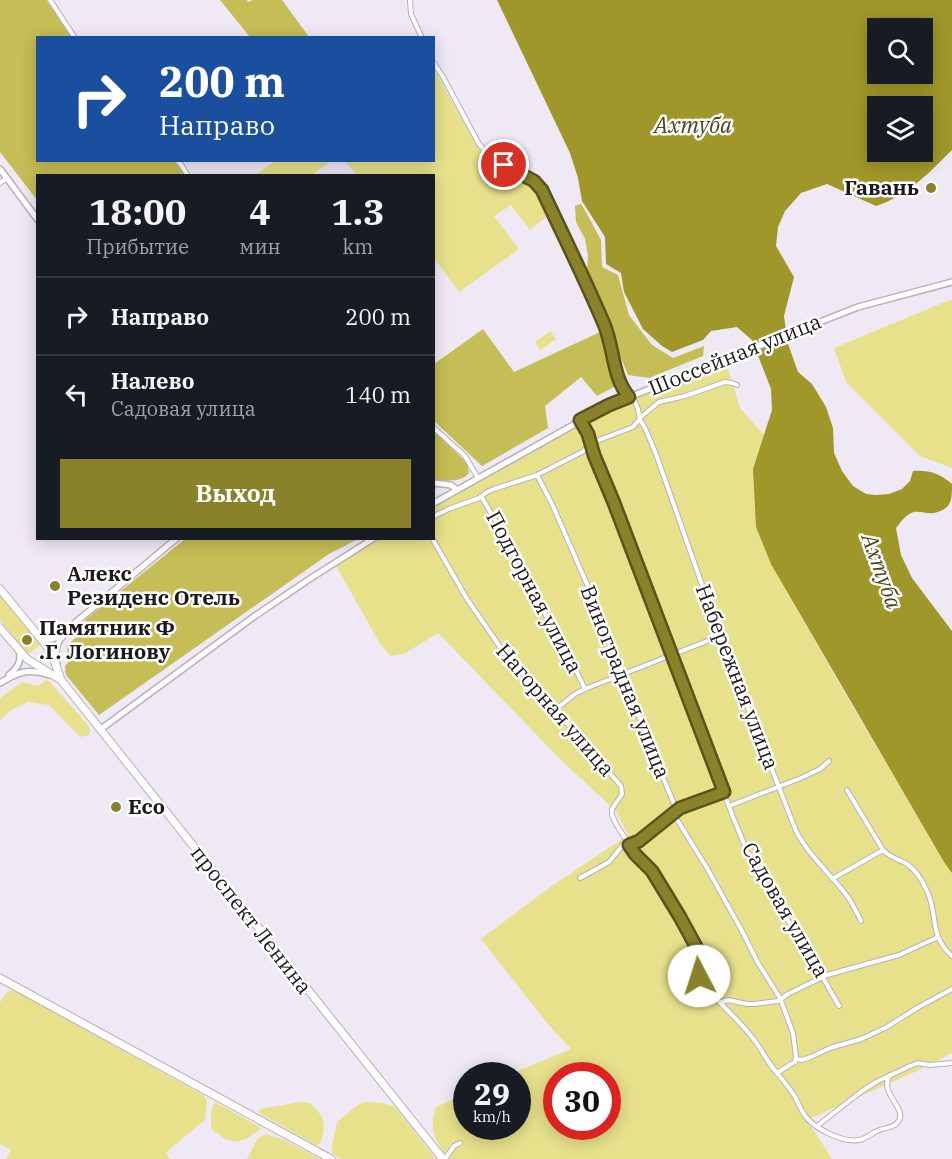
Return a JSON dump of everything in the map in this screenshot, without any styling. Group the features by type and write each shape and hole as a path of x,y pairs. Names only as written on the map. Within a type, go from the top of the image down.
{"main road":[{"name":"проспект Ленина","path":"0,589 46,645 61,680 444,1159"},
{"name":"проспект Ленина","path":"0,628 27,659 61,680"},
{"path":"0,978 331,1159"}],"street":[{"path":"50,0 74,36"},
{"path":"410,0 411,14 421,36"},
{"path":"435,65 479,144 494,159 534,181 542,190 603,323 620,381 629,397"},
{"path":"0,169 36,217"},
{"path":"0,183 7,178"},
{"name":"Шоссейная улица","path":"435,502 609,405 869,304 952,282"},
{"path":"435,516 494,489 537,475 582,452 591,444 633,427 659,402 725,382 737,385"},
{"name":"Набережная улица","path":"629,397 635,402 640,420 656,454 720,636 800,838 845,892 861,921"},
{"name":"Садовая улица","path":"580,420 588,434 752,863 840,1006"},
{"path":"435,429 465,456 478,478"},
{"name":"Виноградная улица","path":"537,475 593,598 674,804 676,818 781,999 794,1037 796,1059"},
{"path":"435,483 452,485 457,490"},
{"name":"Подгорная улица","path":"482,496 523,568 543,611 561,639 585,689"},
{"path":"38,636 45,640 58,636 175,540"},
{"path":"100,729 252,618 371,540"},
{"name":"Нагорная улица","path":"433,540 472,606 501,648 621,786 622,794 612,812 616,824 635,854 652,871 699,952 700,981 735,1016 795,1097 805,1116 817,1126"},
{"path":"61,680 56,662 57,645 76,622"},
{"path":"555,710 585,689 720,636"},
{"path":"0,683 16,669 21,659 19,651"},
{"path":"0,683 25,671 40,672 61,680"},
{"path":"729,806 820,769 828,761"},
{"path":"847,790 884,850 889,856 908,864 917,875 929,896 938,937 942,946 952,956"},
{"path":"580,878 609,862 628,843 639,841 680,808 724,792"},
{"path":"832,879 884,850"},
{"path":"721,1002 728,1000 755,1004 781,999 823,977 899,955 938,937"},
{"path":"777,1072 796,1059 811,1057 887,1027 952,989"},
{"path":"890,1075 887,1089 900,1114 896,1125 857,1140 834,1137 817,1126 862,1091 890,1075 918,1063 929,1065 952,1063"},
{"path":"444,1159 454,1146 460,1143"}],"shaded area":[{"path":"0,0 46,0 71,36 36,36 36,162 175,162 184,174 36,174 36,199 0,152"},
{"path":"220,0 247,0 248,2 282,0 308,36 249,36"},
{"path":"435,71 480,151 491,164 533,187 546,217 530,230 511,205 494,216 519,249 459,292 435,259 435,174 356,174 346,162 435,162"},
{"path":"274,162 330,162 312,174 256,174"},
{"path":"581,204 601,240 602,267 618,275 629,315 652,345 673,358 704,346 703,356 649,378 628,375 587,273 588,256 585,239 576,222 575,206"},
{"path":"952,299 952,468 920,456 846,382 834,348"},
{"path":"483,329 514,372 600,332 611,361 616,386 597,396 581,377 545,406 548,428 482,466 435,422 435,363"},
{"path":"550,331 556,339 540,350 535,342"},
{"path":"727,365 740,408 764,435 753,469 766,551 858,716 952,872 952,1053 807,1120 832,1159 449,1159 440,1147 433,1129 436,1107 453,1100 453,1140 531,1140 531,1066 571,1049 547,1023 481,939 549,888 628,835 616,811 562,761 438,633 404,654 390,656 379,642 335,564 376,540 435,540 435,504 609,407"},
{"path":"435,432 467,463 469,473 453,480 435,480"},
{"path":"184,540 356,540 329,554 99,715 66,675 67,645 90,626 85,620"},
{"path":"1,594 40,642 40,645 30,653 26,652 0,620"},
{"path":"46,680 88,725 89,735 80,737 49,705 28,702 13,709 0,720 0,698 22,682 38,686"},
{"path":"14,990 203,1095 207,1100 205,1120 165,1153 171,1159 6,1159 11,1150 0,1144 0,1002 8,991"},
{"path":"215,1102 261,1129 242,1141 226,1139 211,1127 211,1112"},
{"path":"301,1102 310,1103 323,1119 324,1128 318,1146 259,1113 260,1109"},
{"path":"365,1102 382,1103 395,1107 436,1159 341,1159 332,1153 337,1122"},
{"path":"266,1134 284,1140 320,1159 247,1159 258,1138"}],"water":[{"name":"Ахтуба","path":"497,0 952,0 952,150 908,190 876,206 827,184 801,193 785,211 778,227 776,246 794,277 784,316 788,344 798,372 812,384 826,407 833,428 834,453 842,471 853,486 866,494 889,494 902,489 910,481 913,471 938,475 952,484 948,506 934,513 911,513 896,528 901,555 912,578 952,631 952,873 771,564 756,527 753,469 772,410 771,389 752,340 737,327 711,331 703,340 672,352 643,329 624,292 621,273 606,264 605,237 582,201 570,153"}],"place":[{"name":"Гавань","path":"931,188"},
{"name":"Алекс Резиденс Отель","path":"55,586"},
{"name":"Памятник Ф .Г. Логинову","path":"27,640"},
{"name":"Eco","path":"116,807"}],"route":[{"path":"504,165 534,181 542,190 607,333 620,381 629,397 580,420 588,434 594,455 724,792 680,808 639,841 629,845 652,871 699,952 701,962 699,976"}]}
